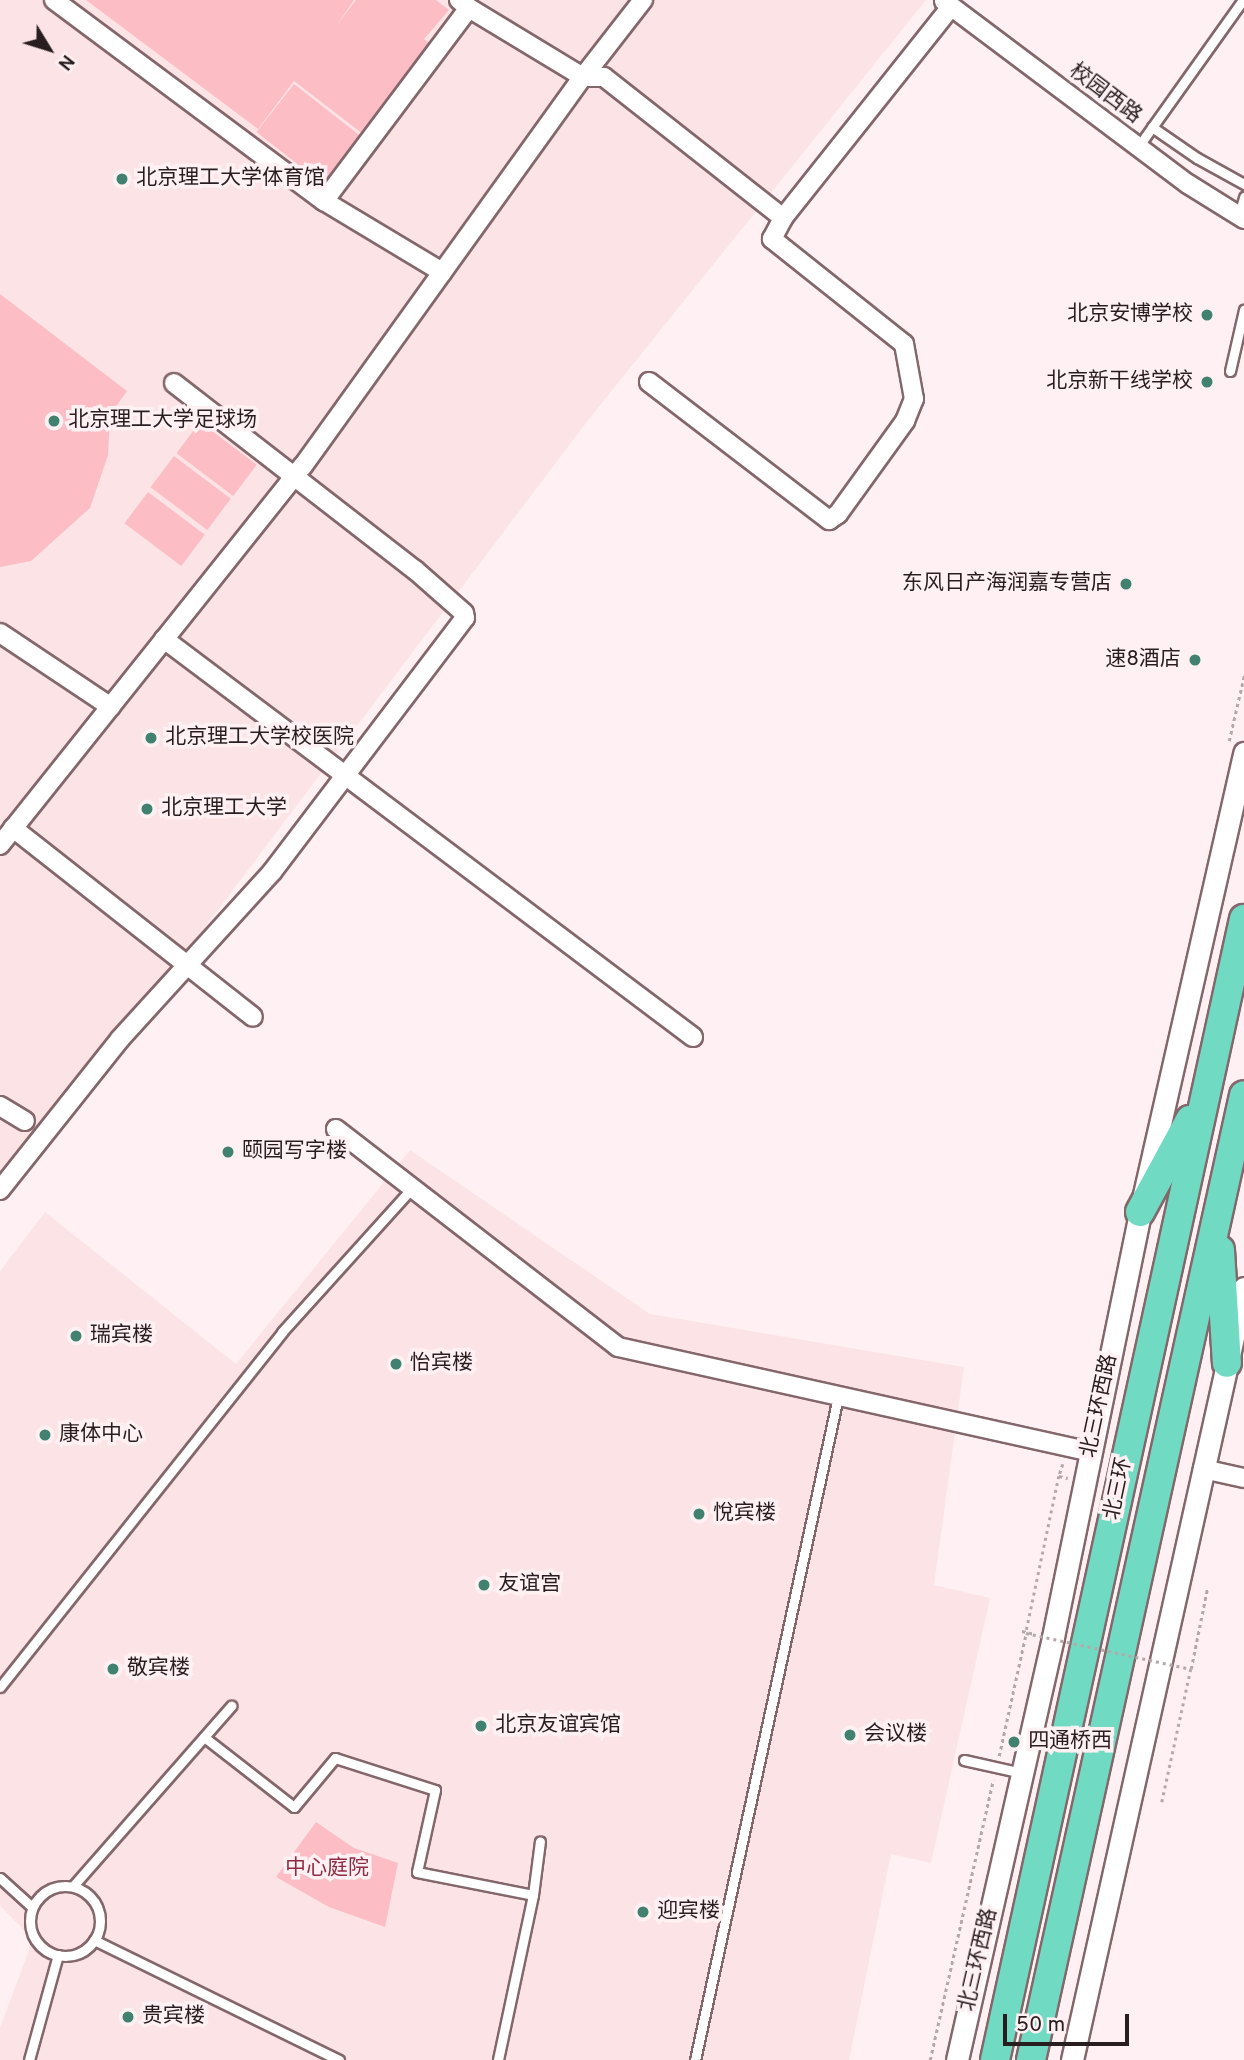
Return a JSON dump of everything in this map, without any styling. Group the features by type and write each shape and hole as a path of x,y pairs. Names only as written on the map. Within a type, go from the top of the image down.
{"highway":[{"name":"北三环","path":"995,2060 1244,919"},
{"path":"1140,1212 1205,1093"},
{"name":"北三环","path":"1031,2060 1244,1095"},
{"path":"1218,1216 1227,1363"}],"street":[{"path":"54,0 324,201 442,272"},
{"path":"0,845 294,477 583,77 643,0"},
{"path":"649,382 829,520 838,514 905,421 914,399 904,344 772,239 783,218 950,2"},
{"name":"校园西路","path":"950,2 1188,184 1241,217"},
{"path":"324,201 464,4 583,77 604,77 783,218"},
{"path":"0,1190 120,1039 272,872 465,618 464,613 415,570 174,383"},
{"path":"0,633 111,706"},
{"path":"164,639 693,1037"},
{"name":"北三环西路","path":"957,2060 1091,1452 1130,1241 1140,1212 1244,753"},
{"path":"13,828 253,1017"},
{"path":"0,1106 25,1121"},
{"path":"336,1129 618,1347 1091,1452"},
{"path":"1072,2060 1244,1288"},
{"path":"1203,1469 1244,1478"}],"lane":[{"path":"1138,147 1243,0"},
{"path":"1152,127 1197,158 1244,184"},
{"path":"1241,217 1244,197"},
{"path":"1230,371 1244,310"},
{"path":"0,1687 282,1332 412,1188"},
{"path":"695,2060 838,1396"},
{"path":"73,1886 231,1706"},
{"path":"204,1737 294,1807 335,1758 435,1790 417,1872 533,1895"},
{"path":"964,1760 1022,1773"},
{"path":"498,2060 533,1895 540,1840"},
{"path":"0,1878 32,1907"},
{"path":"63,1885 73,1886 90,1895 99,1912 99,1932 78,1954 58,1955 40,1946 34,1938 30,1928 32,1907 44,1892 63,1885"},
{"path":"94,1940 339,2060"},
{"path":"29,2060 58,1955"}],"path":[{"path":"930,2060 1059,1476"},
{"path":"1162,1802 1208,1590"},
{"path":"1026,1633 1191,1669"}],"shaded area":[{"name":"北京理工大学","path":"0,0 926,0 589,419 0,1198"},
{"name":"北京友谊宾馆","path":"410,1150 650,1314 964,1367 934,1585 990,1598 931,1863 891,1854 849,2060 0,2060 0,2028 33,1939 0,1906 0,1271 45,1212 236,1364"}],"green space":[{"path":"86,0 354,0 336,26 356,0 436,0 449,10 424,39 444,55 376,144 294,81 258,129"},
{"path":"294,84 375,147 338,195 256,132"},
{"name":"北京理工大学足球场","path":"0,294 127,391 110,415 108,455 90,508 31,561 0,567"},
{"path":"200,422 257,465 233,496 177,453"},
{"path":"174,456 231,499 207,530 151,487"},
{"path":"148,492 205,535 181,566 125,523"},
{"name":"中心庭院","path":"316,1822 354,1848 398,1863 385,1927 329,1907 276,1877"}],"place":[{"name":"北京理工大学体育馆","path":"122,179"},
{"name":"北京安博学校","path":"1207,315"},
{"name":"北京新干线学校","path":"1207,382"},
{"name":"北京理工大学足球场","path":"54,421"},
{"name":"东风日产海润嘉专营店","path":"1126,584"},
{"name":"速8酒店","path":"1195,660"},
{"name":"北京理工大学校医院","path":"151,738"},
{"name":"北京理工大学","path":"147,809"},
{"name":"颐园写字楼","path":"228,1152"},
{"name":"瑞宾楼","path":"76,1336"},
{"name":"怡宾楼","path":"396,1364"},
{"name":"康体中心","path":"45,1435"},
{"name":"悅宾楼","path":"699,1514"},
{"name":"友谊宫","path":"484,1585"},
{"name":"敬宾楼","path":"113,1669"},
{"name":"北京友谊宾馆","path":"481,1726"},
{"name":"会议楼","path":"850,1735"},
{"name":"四通桥西","path":"1014,1742"},
{"name":"迎宾楼","path":"643,1912"},
{"name":"贵宾楼","path":"128,2017"}]}
